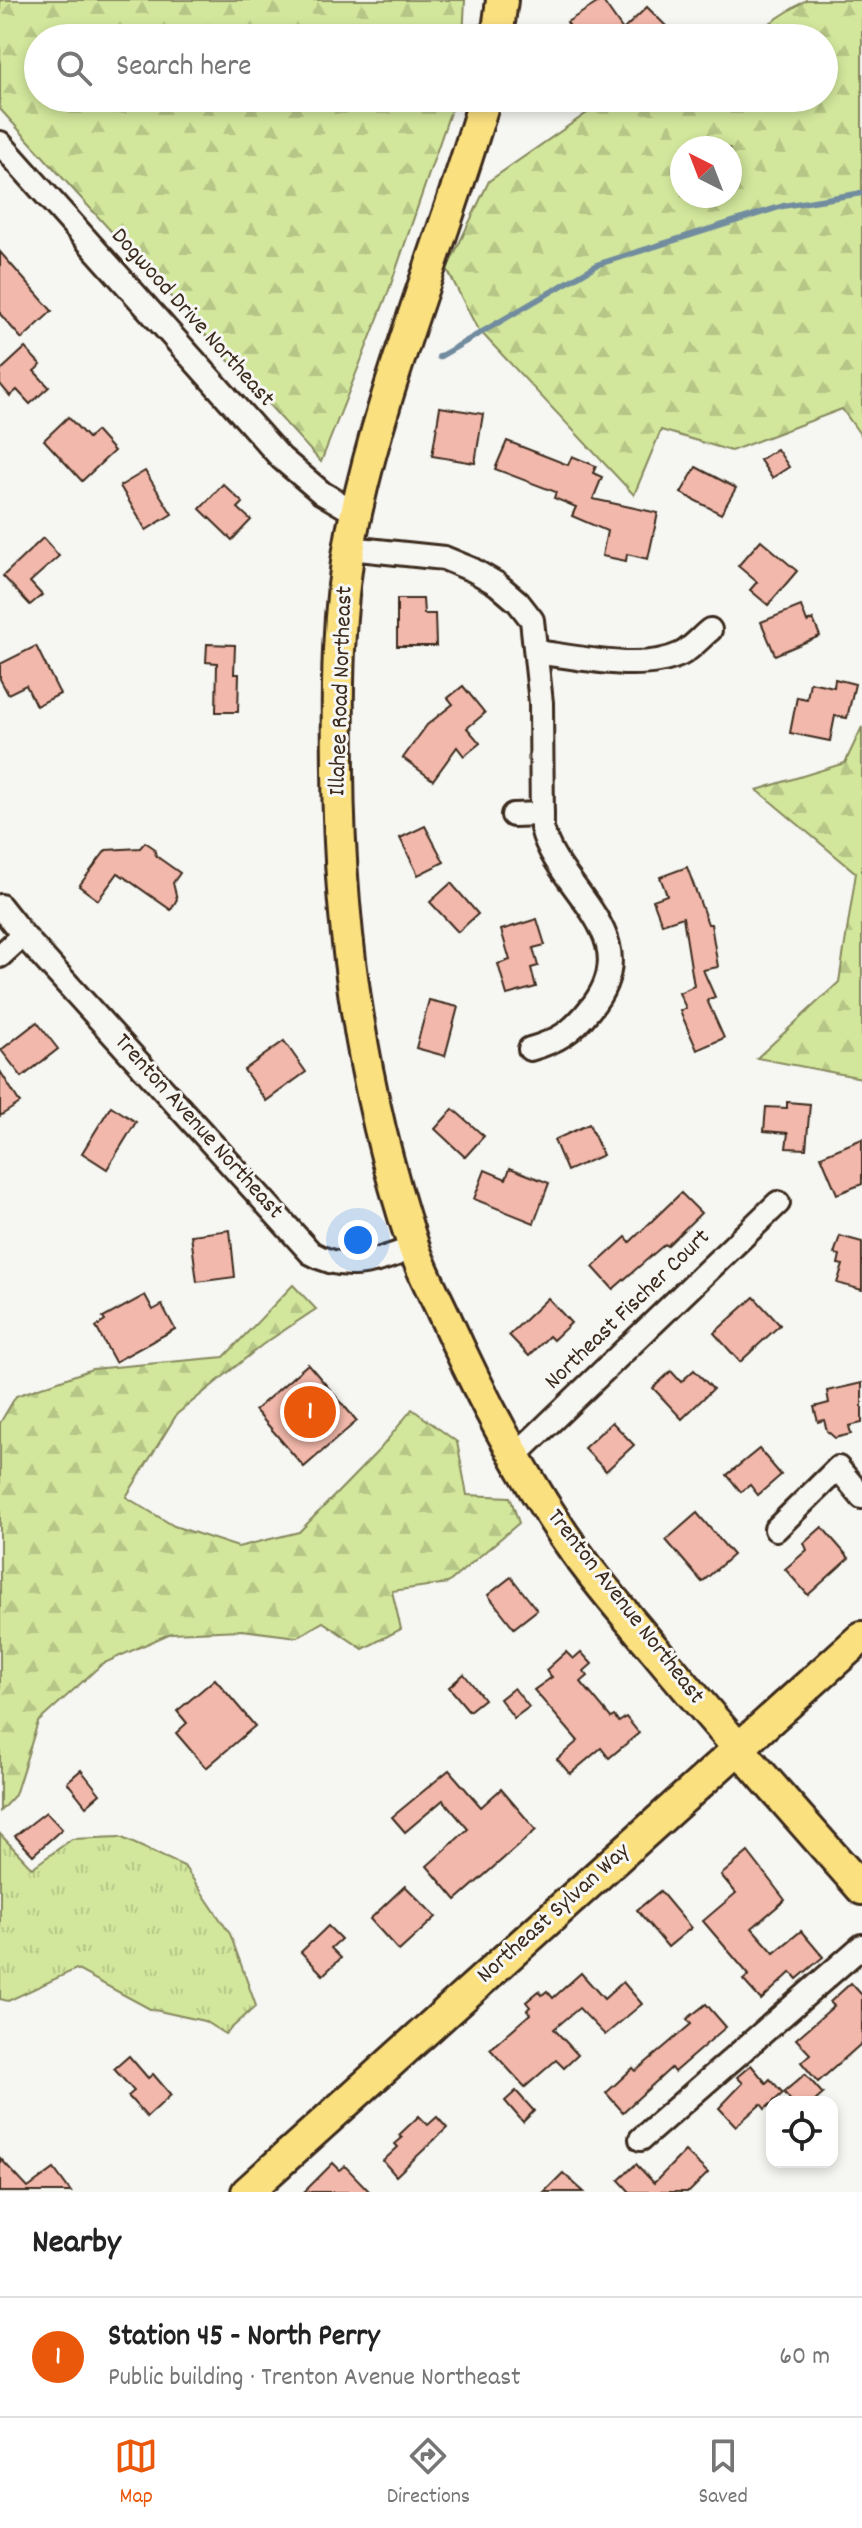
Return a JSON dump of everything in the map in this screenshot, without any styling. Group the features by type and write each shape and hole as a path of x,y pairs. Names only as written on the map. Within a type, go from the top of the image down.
{"main road":[{"path":"499,24 502,0"},
{"name":"Illahee Road Northeast","path":"414,1248 375,1107 351,974 339,821 337,685 341,615 356,513 383,405 481,112"},
{"name":"Trenton Avenue Northeast","path":"414,1248 472,1379 555,1522 597,1579 738,1749 862,1889"},
{"name":"Northeast Sylvan Way","path":"247,2192 862,1637"}],"street":[{"name":"Dogwood Drive Northeast","path":"0,143 281,458 322,493 356,513"},
{"path":"349,548 444,558 473,570 518,602 532,620 541,703 545,841 598,917 608,944 608,972 600,997 580,1022 556,1041 530,1049"},
{"path":"536,652 609,662 656,661 682,654 710,630"},
{"path":"513,815 542,814"},
{"name":"Trenton Avenue Northeast","path":"0,906 311,1253 331,1264 355,1265 414,1248"},
{"path":"0,956 23,935"},
{"name":"Northeast Fischer Court","path":"515,1456 778,1203"},
{"path":"776,1529 838,1468 862,1497"},
{"path":"641,2139 862,1946"}],"green space":[{"path":"0,0 465,0 464,24 24,24 24,112 450,112 389,290 321,462 0,109"},
{"path":"806,0 862,0 862,437 842,409 731,451 661,430 634,495 477,328 447,269 489,181 589,112 838,112 838,24 768,24"},
{"path":"862,727 862,1078 757,1058 839,982 856,873 757,790 845,763"},
{"path":"293,1285 316,1309 262,1345 177,1414 126,1497 174,1526 238,1547 299,1532 380,1449 412,1409 457,1442 467,1495 510,1497 519,1523 448,1583 392,1591 401,1629 363,1649 323,1622 297,1637 242,1630 171,1633 102,1664 38,1722 15,1795 0,1811 0,1423 16,1396 92,1369 224,1357"},
{"path":"0,1834 32,1868 72,1839 120,1837 184,1866 230,1934 256,2006 225,2034 204,2021 150,2009 76,1969 8,2001 0,1999"}],"building":[{"path":"602,0 619,24 568,24"},
{"path":"647,7 664,24 629,24"},
{"path":"0,252 52,311 22,339 0,314"},
{"path":"25,348 41,365 34,371 49,387 30,404 17,390 10,396 0,384 0,371"},
{"path":"440,407 483,414 475,463 432,456"},
{"path":"68,417 88,438 96,431 114,451 82,481 44,440"},
{"path":"507,441 568,465 572,456 596,466 593,473 602,477 593,499 658,513 648,559 627,554 626,561 602,556 607,531 572,516 576,507 554,498 556,492 495,469"},
{"path":"777,449 789,467 772,478 760,460"},
{"path":"696,467 736,488 721,514 681,493"},
{"path":"145,471 172,514 146,530 120,486"},
{"path":"223,484 243,503 238,508 251,520 232,540 200,509"},
{"path":"43,538 59,556 30,582 42,595 30,605 3,576"},
{"path":"761,540 797,571 768,605 750,590 757,582 738,566"},
{"path":"397,599 423,599 424,614 435,614 436,646 397,646"},
{"path":"801,606 807,622 813,619 820,636 775,655 761,622"},
{"path":"207,644 235,645 234,674 239,674 238,712 216,712 217,663 206,662"},
{"path":"36,646 60,694 36,706 26,685 8,694 0,679 0,664"},
{"path":"835,679 855,684 847,718 835,716 830,741 790,733 797,697 807,699 810,682 834,687"},
{"path":"463,686 485,713 467,728 480,743 464,756 457,747 433,780 403,758 427,725 453,704 448,698"},
{"path":"425,826 444,862 418,875 400,838"},
{"path":"145,842 154,848 156,856 180,873 173,883 177,899 171,910 118,873 98,900 79,886 106,850 140,848"},
{"path":"687,867 708,924 711,924 718,967 703,970 715,997 707,1000 724,1038 697,1050 680,1011 686,1008 679,993 694,986 683,917 662,924 653,900 667,895 660,877"},
{"path":"451,883 478,914 458,932 430,902"},
{"path":"537,919 545,945 533,948 538,966 531,968 536,987 507,995 498,964 510,960 501,930"},
{"path":"429,1000 458,1007 445,1056 416,1048"},
{"path":"37,1022 58,1049 22,1077 1,1050"},
{"path":"284,1041 306,1072 266,1101 244,1070"},
{"path":"0,1071 20,1103 0,1116"},
{"path":"787,1102 810,1104 806,1149 786,1148 788,1133 764,1131 766,1107 787,1108"},
{"path":"111,1106 136,1122 107,1169 82,1153"},
{"path":"453,1109 484,1136 465,1157 435,1129"},
{"path":"589,1124 603,1155 567,1171 554,1140"},
{"path":"862,1139 862,1184 837,1194 821,1156"},
{"path":"510,1168 549,1183 534,1223 474,1199 485,1170 506,1179"},
{"path":"681,1193 701,1213 667,1246 665,1244 613,1289 593,1267 626,1237 630,1242"},
{"path":"230,1230 235,1277 197,1282 191,1235"},
{"path":"840,1236 862,1242 862,1290 837,1283 843,1265 838,1264 840,1255 834,1254"},
{"path":"145,1295 153,1310 162,1305 175,1329 115,1362 96,1327 105,1321 103,1318"},
{"path":"754,1297 780,1325 740,1362 714,1333"},
{"path":"548,1298 571,1323 553,1340 549,1336 529,1356 509,1335"},
{"path":"308,1364 357,1421 304,1467 255,1410"},
{"path":"694,1370 713,1389 682,1419 653,1388 671,1371 681,1382"},
{"path":"862,1383 862,1423 849,1426 851,1434 835,1438 827,1431 824,1420 818,1422 814,1407 829,1403 827,1391"},
{"path":"612,1422 634,1445 606,1471 584,1448"},
{"path":"759,1449 781,1475 758,1495 750,1485 741,1492 727,1475"},
{"path":"697,1513 733,1555 702,1582 666,1540"},
{"path":"822,1527 849,1558 808,1595 785,1569 807,1550 804,1543"},
{"path":"511,1577 537,1610 514,1628 488,1595"},
{"path":"566,1652 573,1659 581,1652 592,1664 584,1671 588,1676 581,1682 611,1718 614,1716 619,1722 626,1717 639,1733 609,1758 601,1748 570,1774 557,1759 578,1741 534,1690 552,1677 546,1670"},
{"path":"464,1674 484,1699 469,1711 449,1687"},
{"path":"215,1679 255,1726 206,1768 176,1733 187,1723 177,1711"},
{"path":"514,1688 529,1707 514,1718 500,1699"},
{"path":"81,1770 100,1794 86,1806 67,1782"},
{"path":"449,1770 481,1807 501,1789 536,1830 456,1900 427,1866 468,1829 443,1800 405,1832 392,1817"},
{"path":"46,1812 62,1829 33,1855 15,1836"},
{"path":"748,1852 785,1900 752,1928 774,1953 801,1931 823,1957 797,1979 791,1972 761,2000 743,1980 749,1975 703,1921 736,1893 721,1875"},
{"path":"405,1886 436,1917 399,1951 370,1919"},
{"path":"660,1891 691,1928 668,1947 637,1910"},
{"path":"328,1926 341,1939 331,1948 341,1958 323,1975 301,1952"},
{"path":"581,1973 604,1999 623,1982 642,2004 605,2035 579,2008 554,2029 578,2055 564,2068 556,2060 525,2087 490,2049 530,2014 526,2002 539,1991 542,1995 547,1991 553,1998"},
{"path":"851,1983 862,1995 862,2043 818,2082 801,2062 810,2054 796,2039 834,2006 830,2002"},
{"path":"706,2004 726,2027 674,2072 671,2068 623,2112 606,2093 691,2024 687,2019"},
{"path":"129,2056 148,2078 153,2074 171,2095 147,2117 128,2096 134,2091 114,2069"},
{"path":"751,2065 766,2083 770,2079 783,2093 766,2096 766,2108 761,2104 736,2126 719,2108 743,2083 737,2077"},
{"path":"805,2074 823,2094 787,2096 784,2092"},
{"path":"516,2091 534,2111 523,2122 505,2101"},
{"path":"419,2116 428,2125 437,2117 447,2128 396,2176 383,2161 398,2147 395,2144 402,2138 399,2135"},
{"path":"685,2151 708,2173 689,2192 630,2192 619,2180 636,2164 654,2183"},
{"path":"0,2158 28,2188 54,2169 71,2192 0,2192"},
{"path":"333,2163 340,2170 345,2166 370,2192 304,2192"},
{"path":"563,2173 584,2192 544,2192"}],"waterway":[{"path":"439,357 599,264 783,206 862,193"}],"place":[{"name":"Station 45 - North Perry","path":"310,1412"}]}
